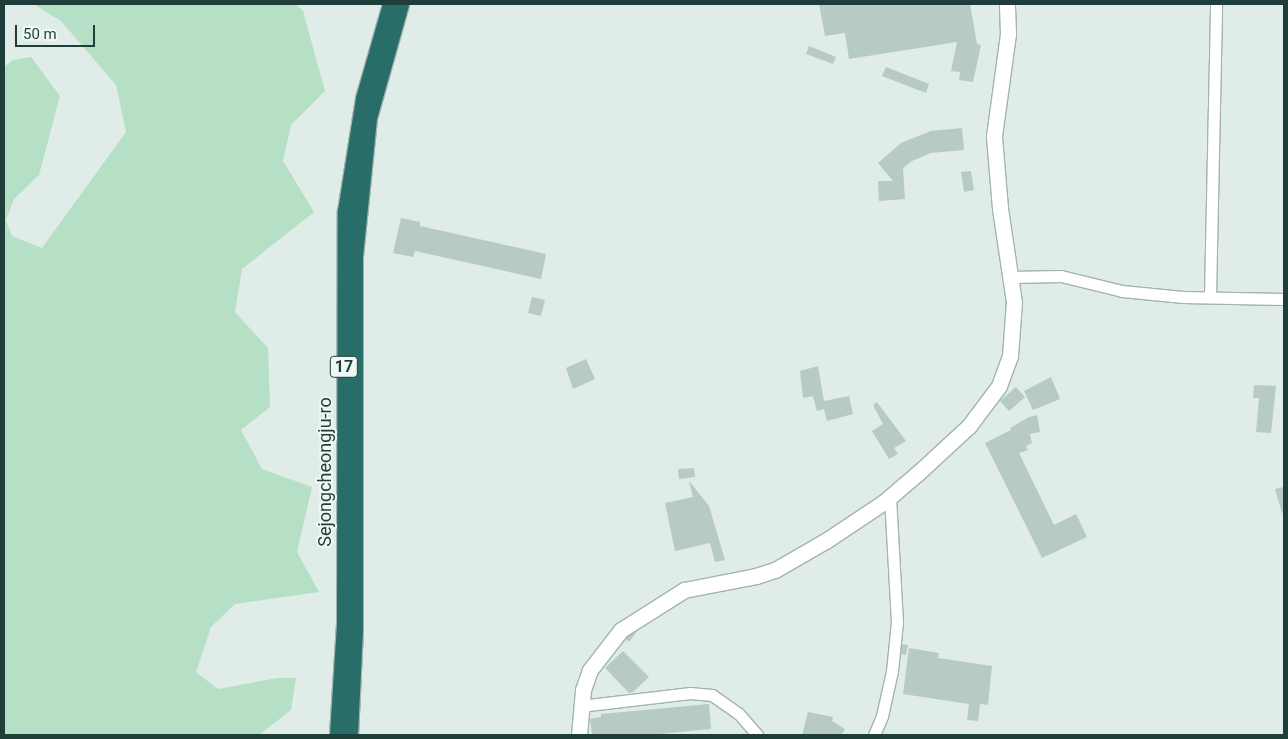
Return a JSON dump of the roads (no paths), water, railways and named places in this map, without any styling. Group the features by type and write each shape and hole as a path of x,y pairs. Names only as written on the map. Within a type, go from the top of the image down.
{"highway":[{"name":"Sejongcheongju-ro","path":"337,735 344,624 345,211 363,98 390,4"},
{"name":"Sejongcheongju-ro","path":"350,735 356,561 355,256 369,118 401,4"}],"street":[{"path":"578,735 580,706 590,670 605,649 643,614 684,590 775,570 828,540 890,497 969,426 999,386 1010,356 1014,302 1000,208 994,136 1008,34 1007,4"},
{"path":"1210,296 1216,4"},
{"path":"1011,277 1061,276 1122,292 1284,299"},
{"path":"874,735 882,716 892,671 896,622 890,497"},
{"path":"580,706 690,693 712,695 739,714 757,735"}]}
